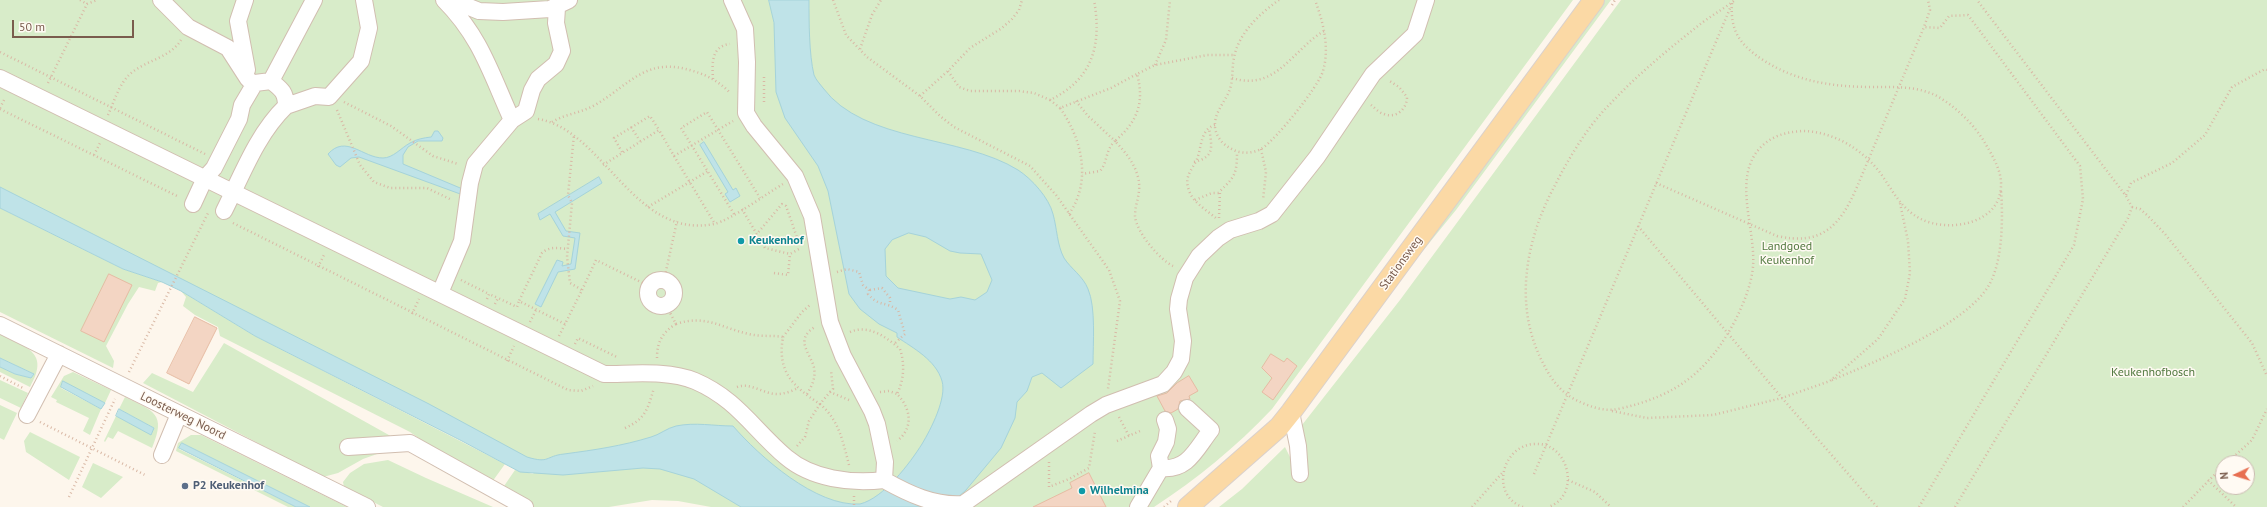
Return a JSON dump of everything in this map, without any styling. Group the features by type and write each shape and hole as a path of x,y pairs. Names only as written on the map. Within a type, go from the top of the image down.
{"main road":[{"name":"Stationsweg","path":"1188,507 1279,427 1594,0"}],"street":[{"path":"161,0 188,27 228,48 252,81"},
{"path":"193,204 205,178 218,160 239,120 242,105 252,81 238,21 245,0"},
{"path":"271,80 314,0"},
{"path":"218,213 233,192 263,135 286,106 315,96 331,98 361,61 369,28 364,0"},
{"path":"444,0 475,37 493,72 512,120"},
{"path":"440,293 462,241 475,164 512,120 526,112 532,90 538,79 556,64 562,51 556,23 563,4 503,12 479,11 452,0"},
{"path":"732,0 745,29 747,62 746,113 754,126 795,176 812,216 824,296 830,322 843,356 872,411 882,447 886,480"},
{"path":"0,78 604,374 658,374 693,380 723,396 754,423 786,457 808,470 852,482 886,480 920,498 956,505 963,504 1052,440 1105,406 1163,384 1174,372 1181,359 1183,341 1179,324 1179,299 1188,274 1199,256 1218,238 1230,230 1272,214 1317,157 1373,74 1416,34 1426,0"},
{"path":"252,81 271,80 283,90 286,96 286,106"},
{"path":"664,280 672,285 674,290 672,300 668,304 657,306 652,303 647,293 649,286 655,281 664,280"},
{"name":"Loosterweg Noord","path":"0,325 367,507"},
{"path":"27,415 36,394 59,354"},
{"path":"1161,468 1171,470 1181,467 1211,430 1187,408"},
{"path":"1291,412 1298,446 1300,474"},
{"path":"162,454 179,414"},
{"path":"1138,507 1161,468 1159,456 1166,442 1168,429 1165,420"},
{"path":"348,447 410,443 525,507"}],"path":[{"path":"80,0 87,4"},
{"path":"41,98 87,4 97,0"},
{"path":"833,0 846,35 867,57 920,96 940,116 954,127 1030,166 1056,195 1109,270 1120,301 1105,406 1097,424 1089,468 1069,479 1049,487 1048,467 1052,440"},
{"path":"860,49 872,15 881,0"},
{"path":"920,96 948,71 970,48 997,31 1012,19 1019,10 1022,0"},
{"path":"1050,100 1066,92 1087,70 1096,37 1096,14 1094,0"},
{"path":"1155,65 1166,40 1170,0"},
{"path":"1279,0 1244,32 1235,55 1230,88 1217,113 1215,125 1221,142 1237,152 1245,153 1261,149 1284,126 1309,94 1323,72 1326,44 1324,31 1315,0"},
{"path":"1656,182 1751,223 1777,236 1795,240 1813,238 1830,228 1847,210 1867,159 1924,27 1930,10 1928,0"},
{"path":"1977,0 2126,196 2132,207 2140,209 2165,234 2252,343 2267,376"},
{"path":"1734,1 1731,18 1734,29 1740,40 1753,53 1771,65 1795,76 1821,84 1877,87 1898,86 1916,89 1934,95 1954,108 1979,133 1998,169 2001,188 2002,239 1990,284 1978,301 1957,318 1870,364 1830,381 1782,398 1713,415 1680,418 1647,418 1586,405 1567,395 1551,379 1538,355 1526,321 1525,304 1528,264 1536,226 1566,165 1584,137 1608,105 1698,26 1734,1"},
{"path":"1534,474 1656,182 1734,1"},
{"path":"1919,507 2074,244 2083,199 2080,166 1968,15 1949,16 1940,28 1924,27"},
{"path":"102,128 123,82 130,74 174,50 188,27"},
{"path":"1232,78 1245,82 1283,69 1314,37 1324,31"},
{"path":"0,52 218,160"},
{"path":"1060,108 1111,88 1155,65 1207,55 1235,55"},
{"path":"552,122 594,105 626,82 653,67 679,66 708,76 726,89 746,113 674,156"},
{"path":"2126,196 2131,183 2172,163 2205,135 2232,87 2265,69 2267,70"},
{"path":"948,71 959,87 970,91 1019,91 1034,93 1050,100 1060,108 1071,124 1078,142 1082,174 1076,205 1069,214"},
{"path":"1082,174 1100,172 1105,166 1108,148 1129,128 1140,103 1141,87 1137,74"},
{"path":"1358,96 1383,114 1392,116 1401,112 1407,103 1407,97 1399,87 1390,80 1373,74"},
{"path":"331,98 344,101 392,126 433,156 451,163 475,164"},
{"path":"331,98 360,165 374,182 390,188 427,188 450,199 466,211"},
{"path":"1076,101 1088,116 1115,141 1134,164 1140,192 1135,216 1139,229 1162,258 1170,265 1188,274"},
{"path":"0,110 193,204 218,213 568,390 575,392 591,388 604,374"},
{"path":"734,214 682,128 707,112 760,198"},
{"path":"622,152 614,138 650,116 715,224"},
{"path":"512,120 539,119 552,122 574,135 650,210 677,221 698,225 715,224 734,214 795,176"},
{"path":"1215,125 1209,128 1201,140 1197,158 1190,169 1187,180 1190,193 1195,200 1220,223 1220,193 1232,179 1237,170 1237,152"},
{"path":"631,128 640,141"},
{"path":"1194,162 1204,160 1210,155 1211,146 1209,128"},
{"path":"603,164 659,130"},
{"path":"1610,411 1639,404 1687,382 1708,363 1728,333 1746,300 1752,272 1754,251 1746,185 1747,170 1750,159 1766,141 1771,138 1789,132 1815,132 1831,135 1867,159 1878,170 1900,203 1922,219 1939,224 1972,223 1985,215 1995,202 2001,188"},
{"path":"574,135 568,195 572,203 567,264 570,283 582,290"},
{"path":"1261,149 1266,172 1262,204 1263,218"},
{"path":"648,207 708,171"},
{"path":"1195,200 1212,193 1220,193"},
{"path":"1830,381 1878,339 1905,299 1910,273 1908,241 1900,203"},
{"path":"756,235 782,204 786,206 800,248"},
{"path":"1955,507 2128,218 2132,207"},
{"path":"742,209 765,248 790,254 800,248 818,250"},
{"path":"168,294 179,272 218,213"},
{"path":"664,280 677,221"},
{"path":"1638,226 1782,398 1877,507"},
{"path":"565,324 519,301 542,253 553,247 568,249"},
{"path":"774,273 788,276 790,254"},
{"path":"552,348 596,260 649,286"},
{"path":"843,270 853,270 859,272 863,285 870,290 882,288 890,298 890,305"},
{"path":"448,274 489,294"},
{"path":"870,290 868,294 877,304 890,305 898,310 898,315 902,319 902,330 905,334 894,344"},
{"path":"824,296 818,297 802,312 784,337 782,361 785,372 798,388 831,413 838,425 852,482 854,506"},
{"path":"676,324 695,319 708,321 753,335 784,337"},
{"path":"807,394 812,386 815,370 805,351 806,337 812,328 830,322"},
{"path":"836,338 858,329 866,329 894,344 900,349 904,366 901,385 897,394"},
{"path":"786,457 802,442 811,417 833,389 833,376 828,363"},
{"path":"0,376 36,394"},
{"path":"723,396 734,388 742,385 777,394 788,393 798,388"},
{"path":"830,392 847,400 855,401 881,392 897,394 904,401 909,412 910,421 902,438 890,445 882,447"},
{"path":"1105,406 1129,436"},
{"path":"2236,455 2252,440 2267,408"},
{"path":"27,415 147,476"},
{"path":"1117,441 1140,430"},
{"path":"1524,507 1512,500 1506,492 1503,482 1503,472 1507,461 1514,452 1523,446 1534,444 1546,445 1555,450 1563,459 1568,469 1568,480 1565,491 1559,500 1550,507"},
{"path":"1472,507 1503,472"},
{"path":"2183,507 2215,473"},
{"path":"1568,480 1595,492 1611,507"},
{"path":"2208,480 2236,507"}],"green space":[{"name":"Keukenhof","path":"0,0 1573,0 1272,409 1216,462 1154,507 711,507 678,501 652,500 609,507 532,507 502,489 515,470 534,474 508,456 0,198"},
{"path":"1581,0 1584,0 1323,352"},
{"path":"1603,0 1611,0 1456,210 1404,274"},
{"name":"Landgoed Keukenhof","path":"1621,0 2267,0 2267,507 1219,507 1242,489 1285,447 1292,461 1304,448 1302,425 1400,300"},
{"path":"0,208 123,269 162,282 158,283 155,291 139,287 128,304 106,346 114,361 113,368 0,312"},
{"path":"181,291 255,336 505,464 492,482 430,456 420,439 410,432 220,336 218,327 195,315 183,306 186,297"},
{"path":"0,334 19,343 33,353 38,366 36,375 30,387 0,372 0,367 15,374 31,378 34,374 0,358"},
{"path":"224,343 405,444 363,459 338,473 323,477 143,383 152,373 193,392"},
{"path":"73,372 111,390 105,403 63,382 61,388 101,409 90,435 83,431 89,418 56,402 57,400 51,397 64,376"},
{"path":"0,380 28,393 21,408 0,398"},
{"path":"125,397 150,410 155,415 158,427 152,448 118,431 113,439 108,437 105,442 104,441 116,416 151,434 154,428 119,409"},
{"path":"0,405 17,413 4,440 0,438"},
{"path":"30,432 80,457 69,480 26,452 24,441"},
{"path":"191,435 201,435 347,507 310,507 182,443 179,449 296,507 288,507 176,451 178,443"},
{"path":"388,460 493,507 383,507 344,487 343,482 350,473 364,464"},
{"path":"93,463 123,477 101,498 82,487"}],"water":[{"path":"769,0 809,0 810,48 814,75 823,88 841,106 863,119 888,129 970,150 995,159 1018,170 1029,178 1044,195 1051,208 1060,248 1064,258 1086,284 1091,297 1094,336 1093,364 1061,388 1042,373 1032,377 1027,391 1017,402 1015,418 1001,448 966,490 947,507 741,507 694,479 660,469 643,468 563,475 520,472 255,336 181,291 162,282 123,269 0,208 0,187 429,404 527,457 544,460 558,455 619,445 651,437 673,427 683,425 697,424 733,426 773,465 807,489 843,503 860,504 878,495 896,479 917,452 930,430 937,413 942,396 942,381 935,367 923,355 897,337 897,333 879,324 860,309 849,294 828,191 818,166 785,118 776,92 774,23","holes":["909,233 926,237 950,251 981,254 992,280 987,292 975,300 961,297 950,299 898,288 886,276 885,249 892,240"]},
{"path":"435,131 438,131 443,138 442,141 418,141 408,147 403,155 403,164 465,190 463,195 359,157 351,158 340,167 336,165 328,154 335,148 348,146 368,155 387,158 413,142 431,137"},
{"path":"704,142 733,190 736,188 740,196 730,202 725,194 728,192 700,145"},
{"path":"599,177 602,183 555,212 566,231 580,233 575,269 558,272 541,307 535,304 557,260 563,262 562,266 571,264 575,238 563,236 550,214 540,220 538,214"},
{"path":"0,358 34,374 31,378 15,374 0,367"},
{"path":"63,381 105,403 101,409 61,387"},
{"path":"119,409 154,428 151,435 116,416"},
{"path":"182,443 310,507 296,507 179,448"}],"building":[{"path":"109,274 132,285 104,342 81,331"},
{"path":"195,317 217,328 189,384 167,373"},
{"path":"1271,354 1284,362 1287,358 1297,366 1273,400 1262,392 1272,378 1262,368"},
{"path":"1189,376 1198,391 1189,396 1190,399 1180,401 1178,409 1171,413 1165,411 1157,396 1167,393 1177,383"},
{"name":"Wilhelmina","path":"1089,473 1106,507 1033,507 1072,488 1070,483"}],"place":[{"name":"Keukenhof","path":"741,241"},
{"name":"P2 Keukenhof","path":"185,486"},
{"name":"Wilhelmina","path":"1082,491"}],"park label":[{"name":"Keukenhofbosch","path":"2153,373"}]}
